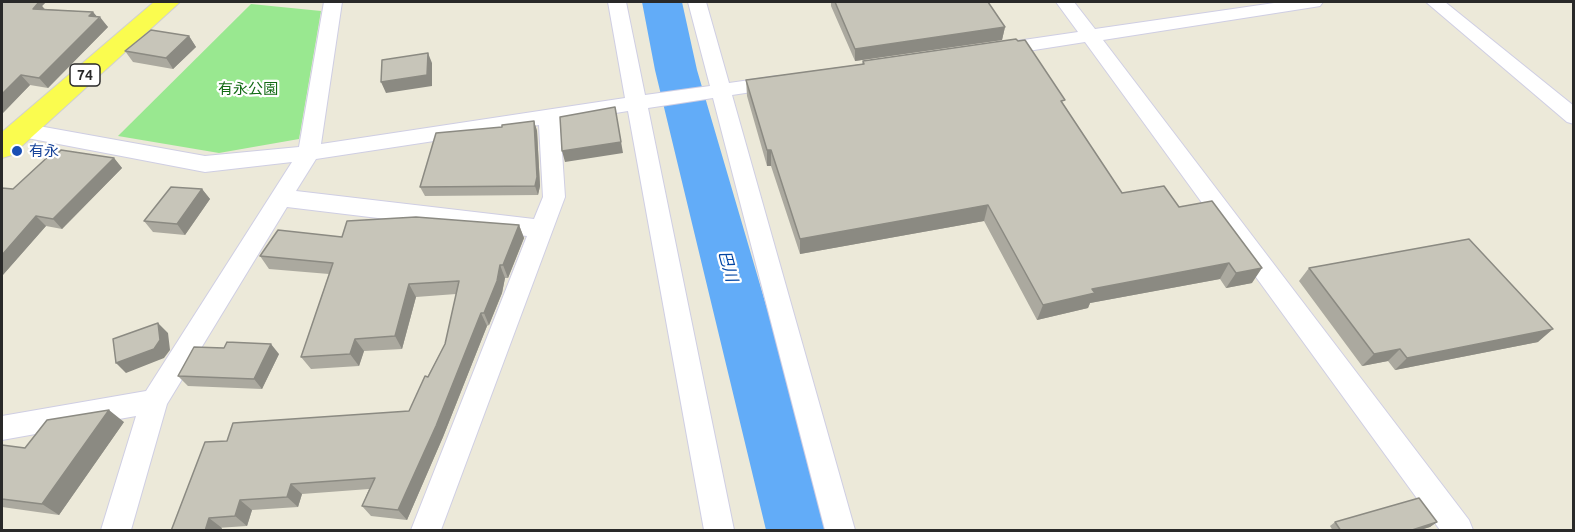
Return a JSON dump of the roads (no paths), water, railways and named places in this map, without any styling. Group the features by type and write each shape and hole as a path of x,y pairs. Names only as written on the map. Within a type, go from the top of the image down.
{"main road":[{"name":"74","path":"2,148 168,2"}],"street":[{"path":"116,531 154,401 283,198 309,153 333,2"},
{"path":"617,2 719,531"},
{"path":"697,2 840,531"},
{"path":"1065,2 1458,531"},
{"path":"974,53 1314,2"},
{"path":"1435,2 1574,117"},
{"path":"22,130 205,164 309,153 800,78"},
{"path":"426,531 554,198 549,115"},
{"path":"283,198 542,229"},
{"path":"2,428 154,401"}],"waterway":[{"name":"巴川","path":"662,2 676,70 799,530"}],"place":[{"name":"有永","path":"17,151"}],"park label":[{"name":"有永公園","path":"248,89"}]}
